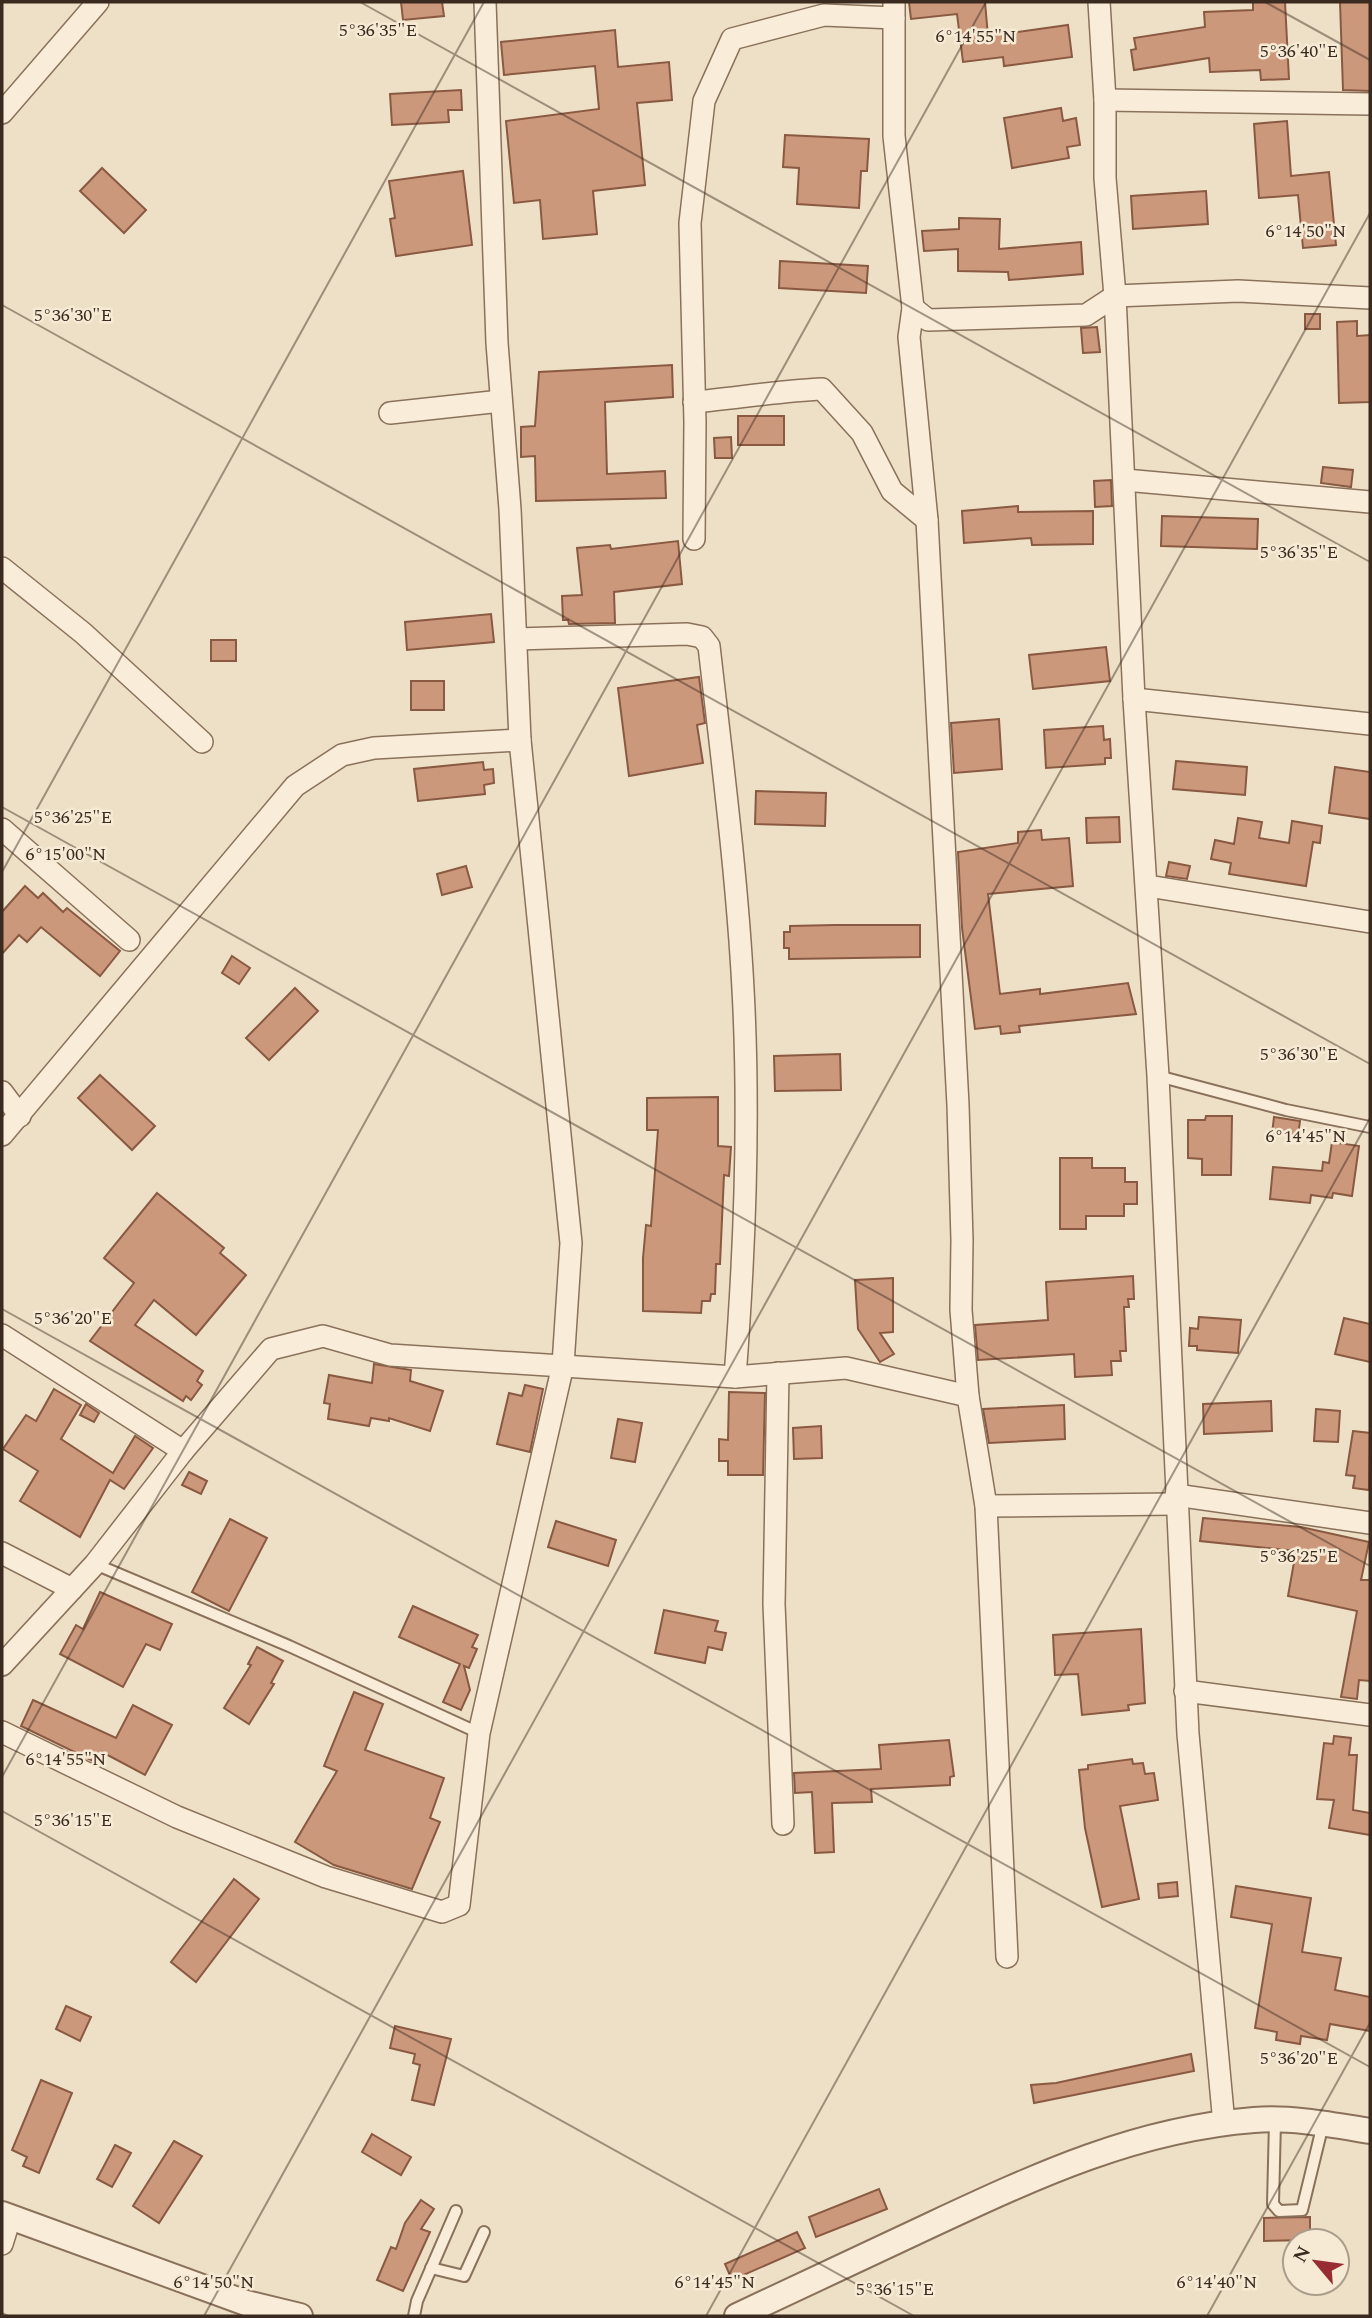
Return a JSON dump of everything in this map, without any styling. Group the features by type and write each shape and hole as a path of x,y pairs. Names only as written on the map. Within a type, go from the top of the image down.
{"street":[{"path":"2,113 98,2"},
{"path":"2,1732 177,1817 326,1877 442,1912 459,1905 478,1733 563,1364 571,1243 520,740 501,401 485,2"},
{"path":"1099,2 1105,100 1105,178 1115,296 1134,699 1158,1076 1185,1691 1224,2124"},
{"path":"694,539 690,223 704,101 732,39 824,15 894,10 894,136 912,309 909,337 927,520 958,1105 961,1310 968,1396 986,1506 1007,1957"},
{"path":"1105,100 1370,104"},
{"path":"912,309 928,320 1086,315 1115,296 1238,291 1370,298"},
{"path":"694,402 762,396 781,390 822,389 862,433 892,492 927,520"},
{"path":"390,413 501,401"},
{"path":"1125,480 1370,502"},
{"path":"2,568 83,633 202,742"},
{"path":"516,639 687,634 702,637 709,646 736,888 743,992 746,1136 743,1279 735,1377"},
{"path":"1134,699 1370,724"},
{"path":"2,1135 295,786 342,755 374,748 520,740"},
{"path":"2,829 130,940"},
{"path":"1148,886 1370,922"},
{"path":"2,1092 20,1116"},
{"path":"2,1335 183,1451"},
{"path":"2,1665 95,1564 183,1451 271,1349 323,1336 390,1355 735,1377 846,1368 968,1396"},
{"path":"778,1373 774,1604 783,1824"},
{"path":"986,1506 1176,1499 1370,1523"},
{"path":"2,1553 72,1589"},
{"path":"1185,1691 1370,1715"},
{"path":"737,2316 1021,2183 1113,2146 1165,2133 1224,2124 1275,2121 1370,2131"},
{"path":"2,2244 6,2216 246,2303 300,2316"}],"lane":[{"path":"1158,1076 1286,1110 1370,1128"},
{"path":"95,1564 289,1646 478,1733"},
{"path":"1275,2121 1273,2204 1279,2211 1302,2210 1323,2124"},
{"path":"414,2316 456,2211"},
{"path":"431,2268 464,2276 484,2232"}],"building":[{"path":"401,2 442,2 444,16 403,20"},
{"path":"909,2 985,2 988,36 1068,25 1072,57 1004,66 1003,57 963,62 957,14 911,19"},
{"path":"1253,2 1285,2 1289,79 1261,80 1260,70 1210,72 1209,58 1134,70 1131,50 1136,49 1134,38 1205,27 1204,12 1253,10"},
{"path":"1340,2 1370,2 1370,91 1343,90"},
{"path":"615,30 618,67 669,62 672,100 637,103 645,185 593,191 597,234 543,239 540,200 514,203 506,121 599,109 595,66 504,75 501,42"},
{"path":"461,90 462,110 448,110 449,122 392,125 390,94"},
{"path":"1061,108 1063,121 1076,118 1080,145 1067,147 1069,158 1012,168 1004,118"},
{"path":"1287,121 1291,176 1329,172 1336,245 1303,248 1298,195 1259,198 1254,124"},
{"path":"785,135 869,139 867,171 861,171 859,208 797,204 799,168 783,167"},
{"path":"102,168 146,210 124,233 80,191"},
{"path":"463,171 472,245 396,256 390,219 395,218 389,181"},
{"path":"1206,191 1208,224 1133,229 1131,196"},
{"path":"959,218 1000,219 999,249 1081,242 1083,274 1009,280 1008,272 958,271 958,249 924,251 922,231 959,229"},
{"path":"780,261 868,266 866,293 779,288"},
{"path":"1305,314 1320,314 1320,329 1305,329"},
{"path":"1357,321 1357,336 1370,335 1370,402 1339,403 1337,322"},
{"path":"1097,327 1100,352 1083,353 1081,328"},
{"path":"672,365 673,397 605,402 607,474 665,471 666,498 536,501 535,456 521,457 521,427 535,426 539,372"},
{"path":"738,416 784,416 784,445 738,445"},
{"path":"731,437 732,458 715,458 714,438"},
{"path":"1323,467 1353,470 1351,487 1321,483"},
{"path":"1111,480 1112,506 1095,507 1094,481"},
{"path":"1018,506 1018,512 1093,511 1093,544 1032,545 1031,538 964,543 962,511"},
{"path":"1162,516 1258,519 1257,549 1161,546"},
{"path":"678,541 682,584 614,592 615,623 569,624 568,620 563,620 562,596 582,595 577,548 610,545 611,549"},
{"path":"491,614 494,642 407,650 405,622"},
{"path":"211,640 236,640 236,661 211,661"},
{"path":"1106,647 1110,681 1033,689 1029,655"},
{"path":"699,677 705,723 697,725 703,763 629,776 618,688"},
{"path":"411,681 444,681 444,710 411,710"},
{"path":"999,719 1002,769 954,773 951,723"},
{"path":"1103,726 1104,740 1110,739 1111,758 1105,758 1105,764 1046,768 1044,730"},
{"path":"1176,761 1247,767 1245,795 1173,789"},
{"path":"483,762 484,770 493,769 494,783 484,785 485,794 418,801 414,769"},
{"path":"1335,767 1370,772 1370,819 1329,813"},
{"path":"756,791 826,793 825,826 755,824"},
{"path":"1119,817 1120,842 1087,843 1086,818"},
{"path":"1238,818 1262,822 1259,838 1289,843 1292,821 1322,826 1320,843 1313,842 1306,886 1229,874 1231,863 1211,859 1215,840 1234,844"},
{"path":"1041,830 1042,840 1069,838 1073,886 988,894 1000,994 1040,989 1040,994 1128,983 1136,1014 1019,1026 1020,1032 1001,1034 1000,1026 975,1029 962,928 958,852 1018,843 1018,832"},
{"path":"1169,862 1190,866 1187,879 1166,876"},
{"path":"466,866 472,887 442,895 437,874"},
{"path":"25,886 38,898 43,893 63,912 67,908 120,951 100,976 41,927 27,942 19,935 2,954 2,912"},
{"path":"920,925 920,957 789,959 789,948 784,948 784,932 790,932 790,926"},
{"path":"232,956 250,968 239,984 222,973"},
{"path":"295,988 318,1011 269,1060 246,1038"},
{"path":"840,1054 841,1090 775,1091 774,1056"},
{"path":"100,1075 155,1126 132,1150 78,1098"},
{"path":"718,1097 718,1146 731,1147 729,1176 724,1175 720,1264 716,1264 715,1294 711,1294 710,1301 702,1301 701,1313 643,1311 643,1258 646,1225 651,1226 658,1130 647,1130 647,1098"},
{"path":"1206,1116 1232,1116 1231,1175 1202,1175 1202,1159 1188,1158 1188,1120 1205,1120"},
{"path":"1274,1117 1300,1121 1298,1136 1272,1134"},
{"path":"1332,1142 1359,1146 1352,1196 1333,1193 1332,1198 1311,1195 1310,1203 1270,1199 1273,1167 1322,1171 1323,1162 1329,1163"},
{"path":"1060,1158 1092,1158 1092,1168 1125,1168 1125,1182 1137,1182 1137,1204 1124,1204 1124,1216 1086,1216 1086,1229 1060,1229"},
{"path":"157,1193 224,1248 220,1253 246,1275 196,1335 154,1300 135,1325 203,1371 197,1381 202,1385 191,1400 186,1396 183,1401 90,1341 134,1283 104,1258"},
{"path":"1133,1276 1134,1299 1128,1299 1129,1307 1124,1307 1126,1351 1120,1351 1121,1361 1111,1361 1112,1375 1075,1377 1074,1354 978,1360 975,1325 1048,1320 1046,1282"},
{"path":"893,1278 893,1332 880,1333 894,1354 880,1362 858,1329 855,1280"},
{"path":"1199,1317 1241,1320 1238,1353 1197,1350 1197,1346 1189,1346 1190,1328 1198,1329"},
{"path":"1344,1318 1370,1324 1370,1362 1335,1354"},
{"path":"374,1364 411,1370 410,1381 443,1391 430,1431 389,1418 389,1421 371,1418 369,1426 328,1419 330,1404 324,1403 329,1375 372,1383"},
{"path":"525,1385 543,1389 530,1452 497,1444 509,1393 522,1396"},
{"path":"54,1389 81,1405 61,1439 113,1473 135,1436 153,1448 124,1489 110,1480 80,1537 20,1501 38,1471 3,1449 26,1415 36,1421"},
{"path":"729,1392 765,1393 763,1475 728,1475 728,1461 719,1461 719,1439 728,1440"},
{"path":"1271,1401 1272,1431 1204,1434 1203,1404"},
{"path":"86,1404 99,1413 94,1422 80,1415"},
{"path":"1064,1405 1065,1439 989,1443 983,1409"},
{"path":"1316,1409 1340,1411 1338,1442 1314,1441"},
{"path":"618,1419 642,1423 635,1462 611,1458"},
{"path":"821,1426 822,1458 794,1459 793,1428"},
{"path":"1353,1431 1370,1433 1369,1490 1353,1488 1355,1476 1346,1475"},
{"path":"189,1472 207,1481 201,1494 182,1485"},
{"path":"1203,1518 1301,1527 1369,1542 1361,1580 1370,1580 1370,1681 1359,1680 1357,1699 1341,1697 1357,1611 1288,1596 1296,1551 1200,1541"},
{"path":"230,1519 267,1538 229,1611 192,1592"},
{"path":"556,1521 616,1540 608,1566 548,1547"},
{"path":"100,1592 172,1624 160,1650 146,1644 123,1687 60,1654 76,1625 83,1629"},
{"path":"413,1606 478,1635 472,1647 477,1649 469,1668 464,1666 470,1690 461,1710 443,1702 460,1664 399,1637"},
{"path":"664,1610 718,1621 715,1631 726,1633 722,1650 708,1647 705,1663 655,1653"},
{"path":"1141,1629 1145,1703 1128,1705 1129,1710 1082,1715 1078,1674 1055,1675 1053,1635"},
{"path":"257,1647 283,1661 271,1683 274,1684 249,1724 224,1708 251,1665 248,1664"},
{"path":"354,1692 383,1704 365,1750 444,1778 430,1818 440,1822 412,1889 334,1865 295,1842 337,1771 324,1766"},
{"path":"33,1700 116,1738 133,1705 172,1725 145,1775 102,1752 97,1763 21,1726"},
{"path":"1334,1736 1351,1738 1349,1755 1357,1755 1353,1810 1370,1813 1370,1835 1329,1828 1334,1800 1317,1799 1324,1743 1333,1744"},
{"path":"949,1740 954,1776 950,1777 950,1785 871,1789 872,1802 832,1803 834,1852 815,1853 812,1792 795,1793 794,1773 881,1769 879,1745"},
{"path":"1132,1759 1133,1764 1143,1763 1145,1774 1154,1773 1158,1800 1120,1806 1139,1899 1102,1907 1085,1828 1079,1770 1088,1769 1088,1765"},
{"path":"234,1879 259,1899 196,1982 171,1962"},
{"path":"1177,1882 1178,1896 1159,1898 1158,1884"},
{"path":"1236,1886 1311,1898 1302,1952 1341,1958 1335,1990 1370,1997 1370,2031 1330,2024 1327,2040 1301,2036 1300,2044 1276,2040 1277,2032 1255,2028 1272,1924 1231,1917"},
{"path":"66,2006 91,2017 80,2041 56,2029"},
{"path":"395,2026 451,2039 434,2105 412,2100 420,2065 413,2063 415,2054 390,2048"},
{"path":"1191,2054 1194,2071 1034,2103 1031,2085 1056,2083"},
{"path":"41,2080 72,2093 39,2173 23,2166 27,2157 12,2150"},
{"path":"372,2134 411,2157 401,2175 362,2152"},
{"path":"174,2141 202,2156 159,2223 133,2206"},
{"path":"115,2145 131,2153 112,2187 97,2179"},
{"path":"879,2189 887,2209 816,2237 809,2217"},
{"path":"421,2200 434,2209 421,2229 430,2232 403,2291 377,2280 391,2247 396,2249 405,2223"},
{"path":"1310,2217 1310,2227 1281,2227 1281,2241 1264,2241 1264,2218"},
{"path":"797,2232 805,2248 732,2280 725,2264"}]}
